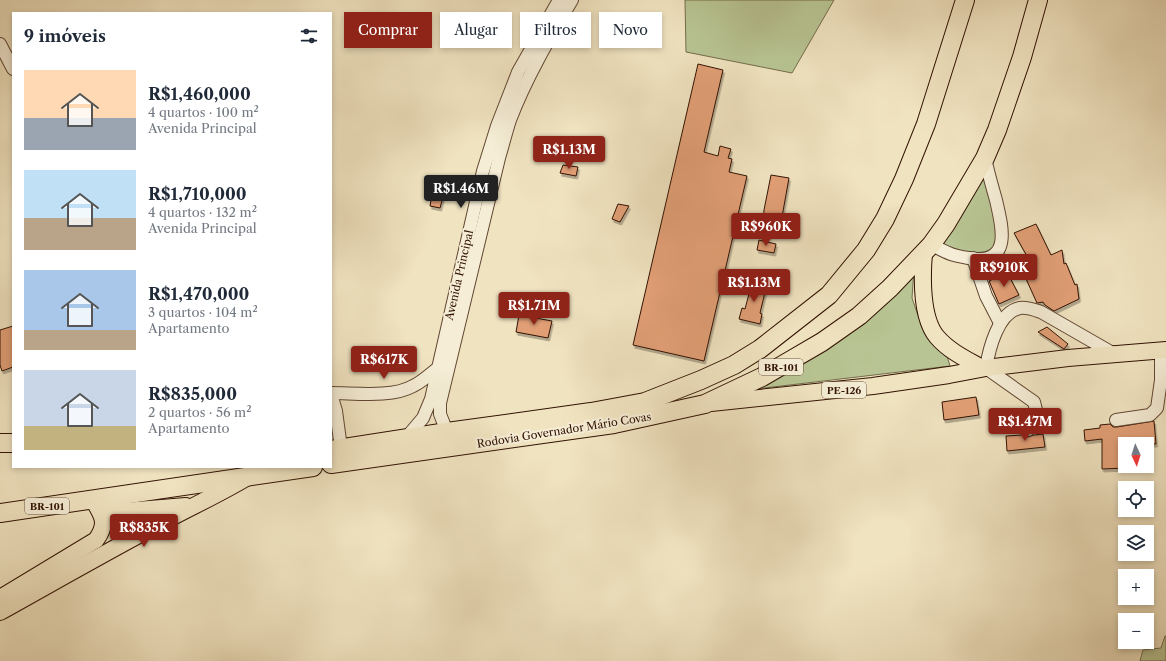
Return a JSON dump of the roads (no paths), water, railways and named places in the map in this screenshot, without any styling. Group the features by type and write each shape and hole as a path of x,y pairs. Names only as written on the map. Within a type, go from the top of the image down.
{"highway":[{"name":"Rodovia Governador Mário Covas","path":"336,449 591,412 645,402 734,365 760,349 829,295 866,250 885,219 904,179 926,124 965,0"},
{"name":"Rodovia Governador Mário Covas","path":"332,464 614,424 705,404 762,377 822,342 859,316 890,288 928,249 946,224 985,158 1008,102 1038,0"},
{"path":"0,443 12,443"},
{"name":"BR-101","path":"0,513 97,507 249,476 306,468"}],"main road":[{"path":"928,249 922,290 927,317 936,336 956,353 984,368"},
{"name":"PE-126","path":"705,404 866,387 949,375 984,368 1163,349"},
{"path":"0,612 102,554 196,506 249,476"},
{"path":"0,598 96,540 102,531 103,522 97,507 196,506"}],"street":[{"name":"Avenida Principal","path":"447,432 440,414 443,362 482,170 518,72 559,0"},
{"name":"Avenida Principal","path":"406,438 428,410 443,362 510,120 543,50 572,0"},
{"path":"0,44 12,67"},
{"path":"928,249 982,259 991,257 997,252 1001,244 1002,230 1000,216 985,158"},
{"path":"973,258 986,296 1000,323"},
{"path":"1028,430 1037,414 1034,402 984,368 989,350 1000,323 1011,311 1020,308 1028,308 1042,312 1116,355"},
{"path":"1116,420 1150,415 1157,408 1163,349"},
{"path":"332,393 383,393 400,391 413,386 443,362"},
{"path":"332,397 336,411 336,449"}]}
